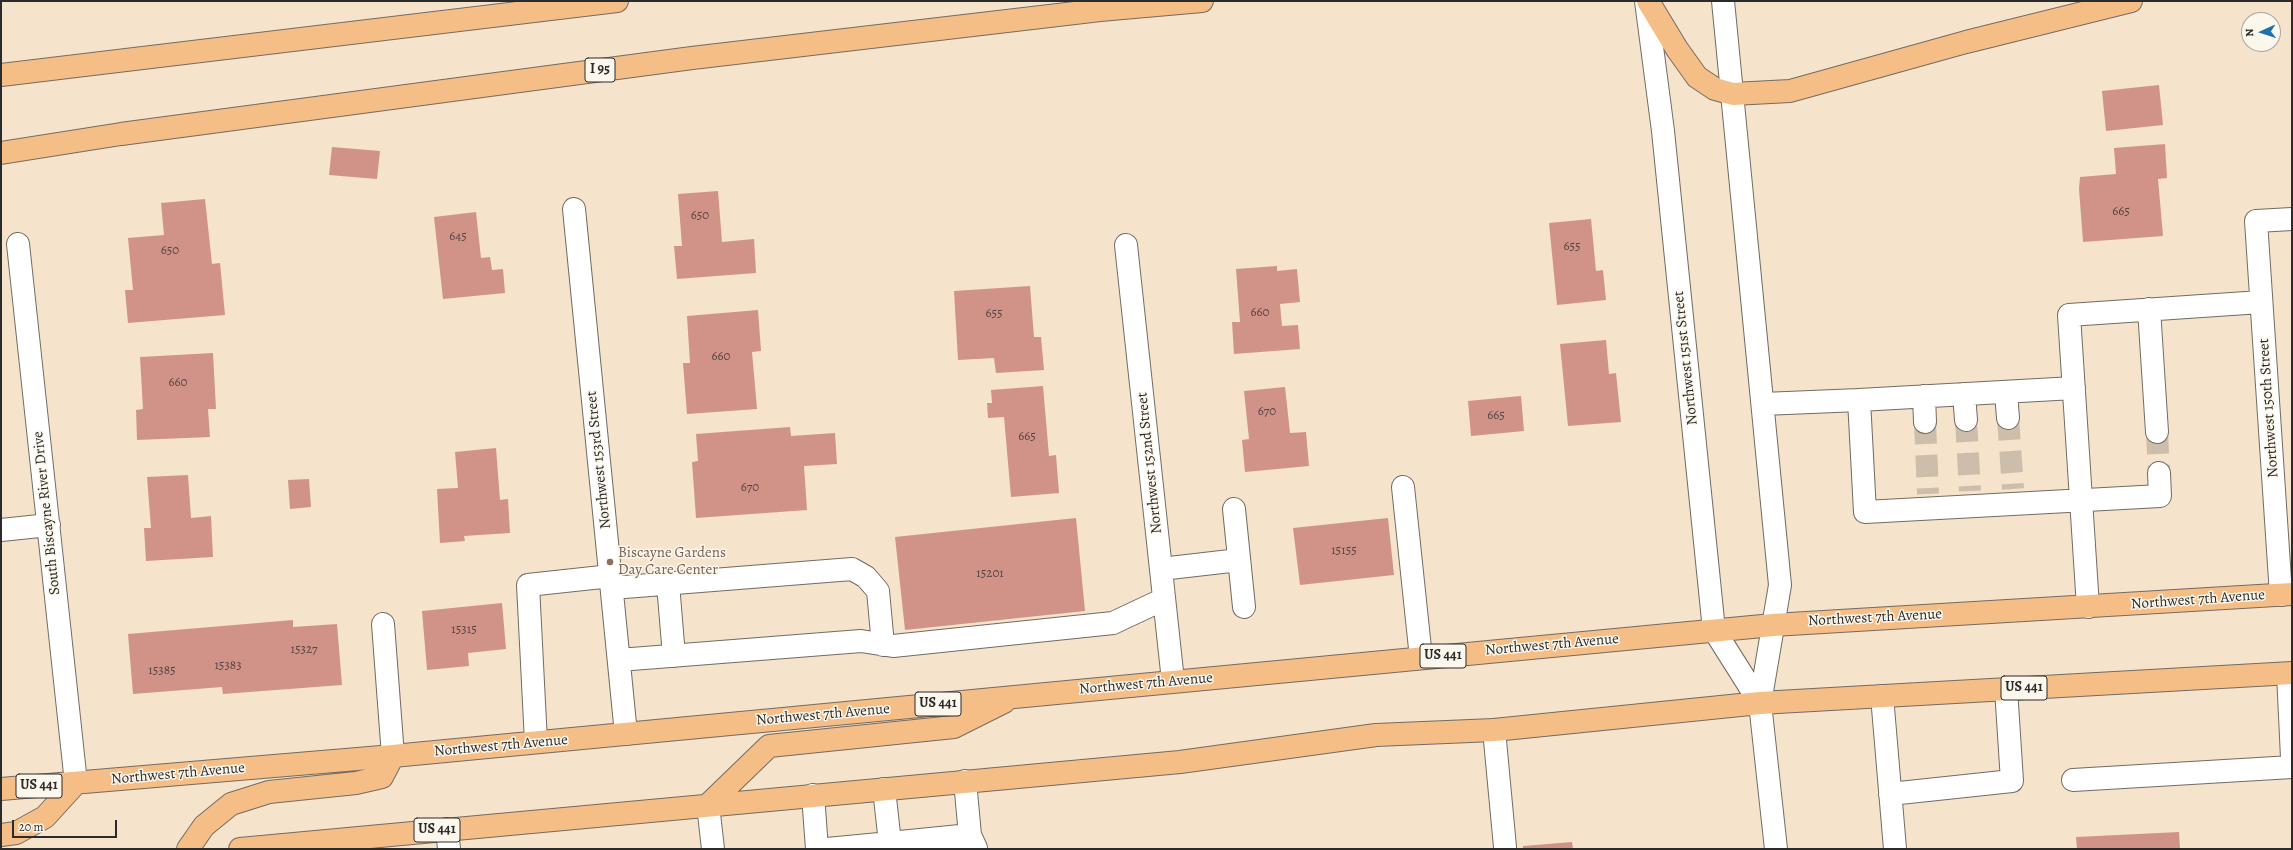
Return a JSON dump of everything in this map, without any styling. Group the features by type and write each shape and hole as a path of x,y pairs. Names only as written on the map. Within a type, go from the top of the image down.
{"main road":[{"path":"1,75 617,1"},
{"name":"I 95","path":"1,153 128,133 700,57 1100,10 1202,1"},
{"path":"1647,1 1677,49 1697,77 1715,88 1733,94 1790,91 1966,42 2131,1"},
{"name":"Northwest 7th Avenue","path":"1,790 393,756 1773,624 2088,607 2287,594"},
{"name":"US 441","path":"240,849 448,839 708,805 1180,762 1376,734 1494,730 1760,703 2291,672"},
{"path":"708,805 768,746 954,727 1016,696"},
{"path":"188,849 204,826 231,804 269,792 356,783 382,777 393,756"},
{"path":"1,835 16,833 44,818 76,783"}],"street":[{"name":"Northwest 151st Street","path":"1647,1 1663,131 1714,630 1760,703"},
{"name":"Northwest 151st Street","path":"1723,1 1780,585 1760,703 1776,849"},
{"name":"Northwest 153rd Street","path":"574,209 626,734"},
{"name":"Northwest 150th Street","path":"2287,594 2283,492 2261,302 2256,221 2292,219"},
{"name":"South Biscayne River Drive","path":"18,244 76,783"},
{"name":"Northwest 152nd Street","path":"1126,245 1172,681"},
{"path":"2088,607 2069,315 2261,302"},
{"path":"2149,309 2156,432"},
{"path":"1763,404 2074,388"},
{"path":"2006,392 2008,418"},
{"path":"1964,394 1966,420"},
{"path":"1924,396 1925,422"},
{"path":"1859,400 1865,512 1929,501 2013,497 2081,501 2160,496 2159,472"},
{"path":"1403,487 1421,658"},
{"path":"1234,509 1244,607"},
{"path":"1,530 49,525"},
{"path":"1161,570 1239,560"},
{"path":"536,742 528,585 612,582 668,584 852,569 866,576 878,591 883,645"},
{"path":"668,584 674,656"},
{"path":"619,660 860,641 893,646 1113,623 1164,599"},
{"path":"383,624 393,756"},
{"path":"2291,672 2292,758"},
{"path":"1890,794 2012,781 2006,689"},
{"path":"1882,696 1894,849"},
{"path":"1494,730 1505,847"},
{"path":"2073,780 2292,767"},
{"path":"827,849 890,843 970,844 965,781"},
{"path":"884,789 890,843"},
{"path":"814,795 817,849"},
{"path":"708,805 713,849"}],"building":[{"path":"2159,85 2163,125 2106,131 2102,91"},
{"path":"2165,144 2167,178 2158,179 2163,236 2083,242 2079,189 2080,177 2116,174 2114,148"},
{"path":"332,147 380,151 377,179 329,175"},
{"path":"718,191 722,242 754,239 756,273 677,279 674,246 682,246 678,194"},
{"path":"205,199 212,264 220,263 225,315 128,323 125,290 133,290 128,238 164,235 161,203"},
{"path":"476,212 481,258 490,257 492,270 503,269 505,293 443,299 434,217"},
{"path":"1591,219 1596,271 1603,270 1606,300 1557,305 1549,223"},
{"path":"1277,266 1277,271 1297,269 1300,302 1280,304 1282,326 1298,325 1300,349 1234,354 1232,322 1240,322 1236,269"},
{"path":"1030,286 1034,337 1041,337 1044,370 996,373 994,358 958,360 954,291"},
{"path":"758,310 761,351 752,352 757,409 687,414 683,363 690,363 687,316"},
{"path":"1606,340 1609,374 1616,373 1621,422 1568,426 1560,344"},
{"path":"213,353 216,409 208,409 210,437 137,440 136,410 143,409 140,357"},
{"path":"1043,386 1049,456 1056,455 1059,493 1011,497 1004,417 988,418 987,403 992,403 991,390"},
{"path":"1285,387 1290,433 1306,432 1309,466 1245,472 1242,440 1249,439 1244,391"},
{"path":"1521,396 1524,431 1471,436 1468,401"},
{"path":"790,427 791,436 835,433 837,464 804,466 807,510 696,518 692,462 698,461 696,434"},
{"path":"496,448 500,500 508,499 510,533 464,536 465,541 440,543 437,489 458,488 455,452"},
{"path":"188,475 191,518 211,516 213,557 146,561 144,528 151,528 147,477"},
{"path":"309,479 311,507 290,509 288,480"},
{"path":"1076,518 1085,611 905,630 895,537"},
{"path":"1388,518 1394,575 1300,585 1293,528"},
{"path":"502,603 506,649 468,653 469,666 427,670 422,611"},
{"path":"293,620 293,627 337,624 342,685 223,694 222,687 133,694 128,634"},
{"path":"2179,832 2180,849 2077,849 2076,837"},
{"path":"1572,842 1573,849 1523,849 1523,846"}],"tunnel":[{"path":"2008,418 2013,489"},
{"path":"1966,420 1970,491"},
{"path":"1925,422 1928,494"},
{"path":"2157,432 2159,473"}],"place":[{"name":"Biscayne Gardens Day Care Center","path":"610,562"}]}
